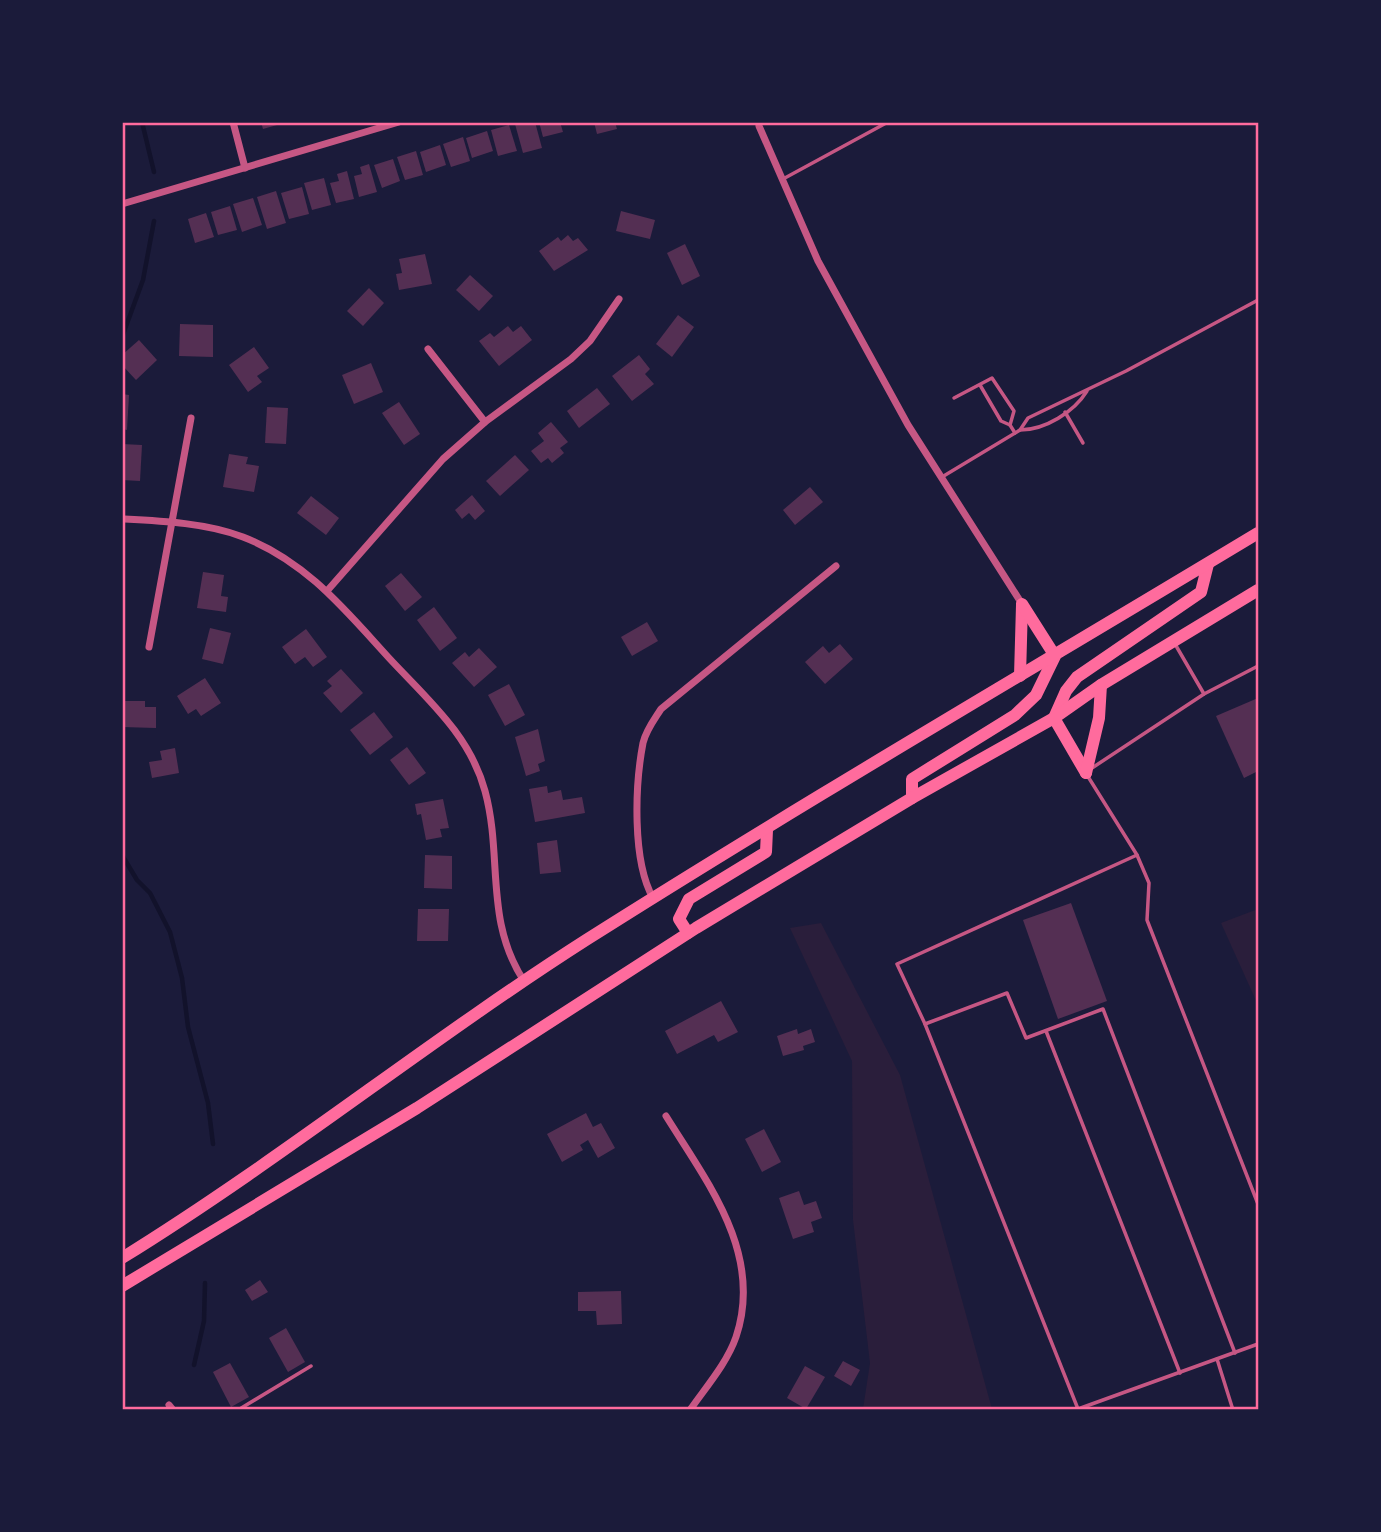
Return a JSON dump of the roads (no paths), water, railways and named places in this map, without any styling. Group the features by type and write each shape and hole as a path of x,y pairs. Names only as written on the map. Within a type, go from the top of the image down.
{"highway":[{"path":"122,1258 250,1177 524,981 767,830 1258,533"},
{"path":"1054,718 1077,677 1201,592 1208,564"},
{"path":"122,1286 417,1108 688,933 912,798 1054,718 1101,685 1258,590"},
{"path":"1022,604 1055,656"},
{"path":"1020,676 1022,604"},
{"path":"912,798 912,779 1015,715 1036,695 1055,656"},
{"path":"1086,773 1099,718 1101,685"},
{"path":"1054,718 1086,773"},
{"path":"688,933 679,919 689,900 766,852 767,830"}],"street":[{"path":"233,122 245,168"},
{"path":"122,204 399,122"},
{"path":"759,126 818,261 908,425 1022,604"},
{"path":"327,592 443,460 485,422 590,341 619,299"},
{"path":"429,349 485,422"},
{"path":"149,647 191,418"},
{"path":"122,519 212,528 243,537 284,557 327,592 440,711 463,740 475,763 491,821 497,915 503,943 524,981"},
{"path":"654,899 645,884 638,846 640,768 648,729 661,709 836,566"},
{"path":"666,1116 722,1208 736,1241 742,1269 743,1294 735,1338 690,1409"}],"lane":[{"path":"783,180 888,122"},
{"path":"941,478 1017,431 1028,418 1070,396 1087,391 1258,300"},
{"path":"954,398 992,378 1014,411 1010,425"},
{"path":"980,385 1002,421 1017,431 1035,430 1078,405 1087,391"},
{"path":"1065,412 1083,443"},
{"path":"1174,640 1204,694"},
{"path":"1258,666 1204,694 1086,773 1137,855 1149,883 1147,920 1258,1204"},
{"path":"1137,855 897,964 925,1024 1079,1409 1258,1345"},
{"path":"925,1024 1007,993 1026,1038 1103,1009 1235,1353"},
{"path":"1046,1031 1180,1373"},
{"path":"1217,1360 1233,1409"},
{"path":"239,1409 311,1366"}],"waterway":[{"path":"142,122 154,172"},
{"path":"122,337 143,280 154,221"},
{"path":"122,855 137,880 150,893 170,932 182,978 188,1027 208,1103 213,1144"},
{"path":"194,1365 204,1321 205,1283"}]}
